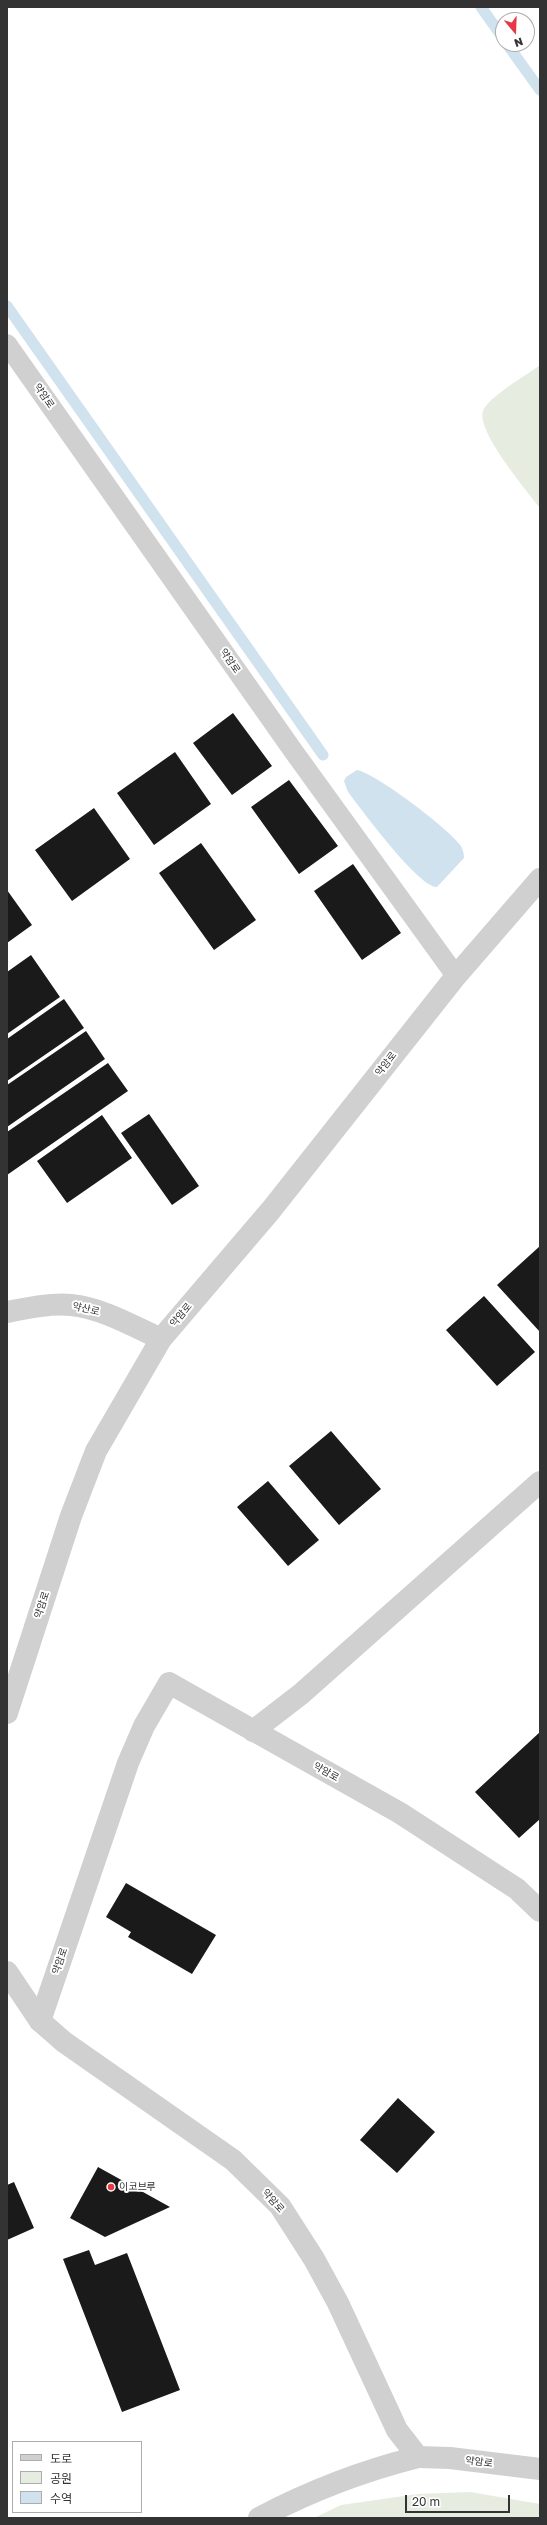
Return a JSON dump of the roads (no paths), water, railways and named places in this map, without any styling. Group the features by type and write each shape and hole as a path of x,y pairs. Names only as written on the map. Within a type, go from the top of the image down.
{"street":[{"name":"약암로","path":"7,1713 71,1516 96,1451 161,1338 271,1210 456,976 540,879"},
{"name":"약산로","path":"7,1312 30,1307 72,1305 106,1314 161,1338"},
{"path":"253,1731 301,1694 540,1482"},
{"name":"약암로","path":"40,2022 128,1763 144,1726 169,1683 400,1813 517,1890 540,1911"},
{"name":"약암로","path":"8,1976 40,2022 64,2042 233,2160 280,2206 314,2259 338,2303 397,2430 418,2457"},
{"name":"약암로","path":"259,2518 322,2487 379,2467 418,2457 450,2458 540,2470"}],"lane":[{"name":"약암로","path":"7,344 294,752 456,976"}],"water":[{"path":"357,770 380,781 396,791 454,838 461,846 464,858 437,887 428,884 404,862 348,792 344,781 346,777"}],"waterway":[{"path":"481,7 495,27"},
{"path":"513,52 540,90"},
{"path":"7,306 323,755"}],"place":[{"name":"이코브루","path":"111,2187"}]}
